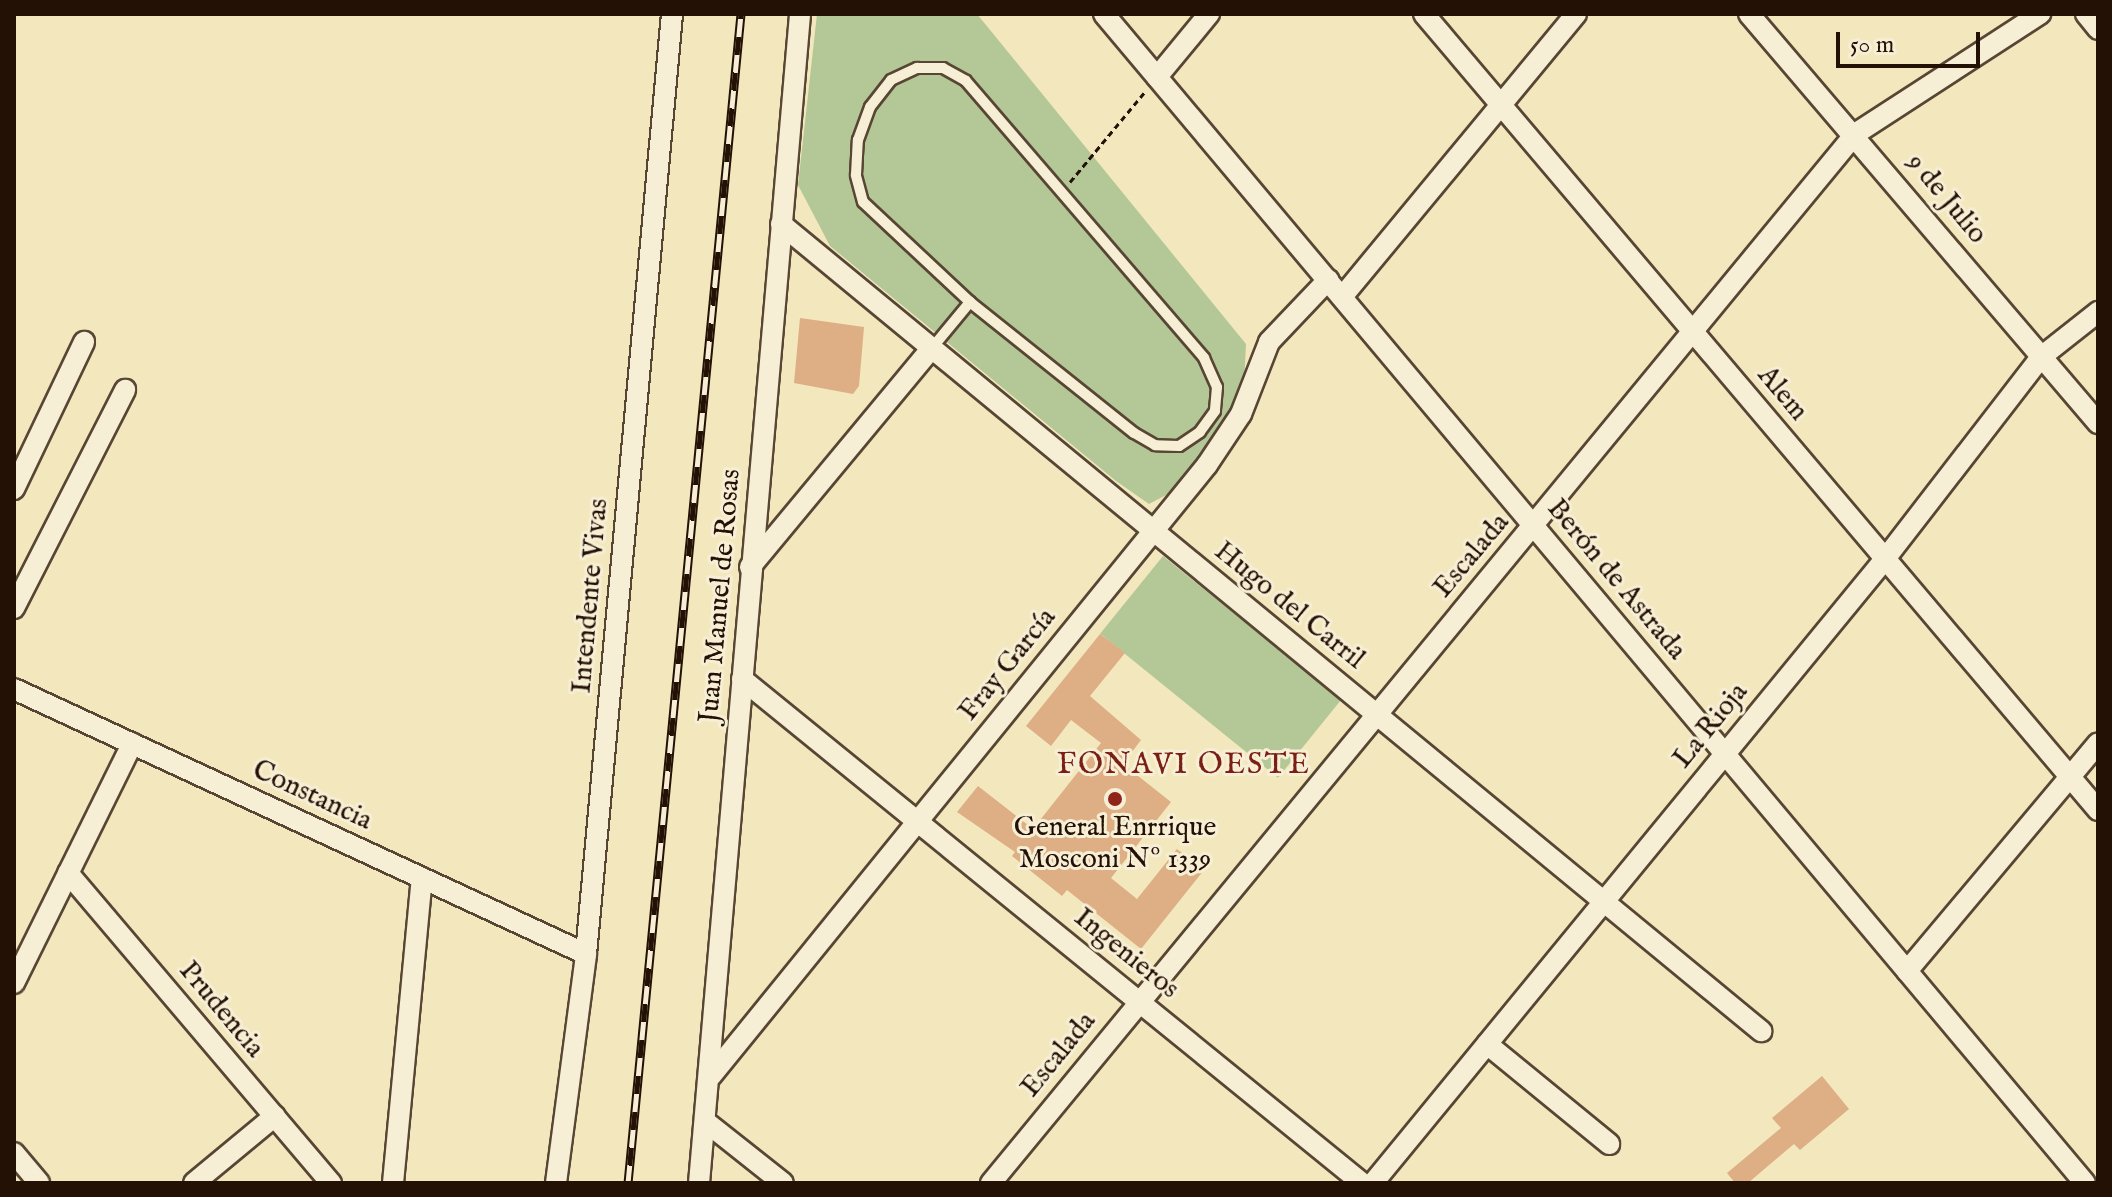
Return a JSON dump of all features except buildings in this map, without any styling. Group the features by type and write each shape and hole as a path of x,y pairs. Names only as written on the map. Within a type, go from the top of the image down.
{"street":[{"name":"Intendente Vivas","path":"556,1183 586,954 672,14"},
{"name":"Juan Manuel de Rosas","path":"699,1183 711,1076 750,567 800,14"},
{"name":"Berón de Astrada","path":"1104,14 2085,1183"},
{"path":"1157,77 1209,14"},
{"name":"Alem","path":"1424,14 2098,810"},
{"path":"1342,297 1576,14"},
{"name":"9 de Julio","path":"1749,14 1855,134 2098,423"},
{"name":"Escalada","path":"991,1183 1855,134 2040,14"},
{"path":"2086,14 2098,29"},
{"name":"Hugo del Carril","path":"781,224 1761,1031"},
{"name":"Fray García","path":"711,1076 1153,530 1241,414 1269,342 1328,280"},
{"name":"La Rioja","path":"1373,1183 1885,559 2041,357 2098,312"},
{"path":"14,489 84,342"},
{"path":"750,567 932,348"},
{"path":"14,608 125,390"},
{"name":"Ingenieros","path":"742,679 1362,1183"},
{"name":"Constancia","path":"14,689 586,954"},
{"path":"1907,971 2098,743"},
{"path":"14,983 132,744"},
{"name":"Prudencia","path":"68,873 331,1183"},
{"path":"393,1183 422,878"},
{"path":"1487,1044 1609,1144"},
{"path":"194,1183 275,1116"},
{"path":"706,1122 783,1183"},
{"path":"14,1153 39,1183"}],"lane":[{"path":"917,68 943,68 966,81 1061,192 1204,358 1217,387 1215,411 1200,432 1179,446 1155,445 1134,433 970,302 863,202 856,175 858,140 870,107 891,80 917,68"},
{"path":"932,348 970,302"}],"path":[{"path":"1061,192 1157,77"}],"green space":[{"path":"817,14 977,14 1246,344 1244,384 1228,420 1168,494 1149,504 1116,481 830,246 798,185"},
{"path":"1163,556 1341,700 1278,778 1100,634"}],"railway":[{"path":"628,1183 741,14"}],"place":[{"name":"General Enrrique Mosconi Nº 1339","path":"1115,799"}],"district":[{"name":"FONAVI OESTE","path":"1184,765"}]}
